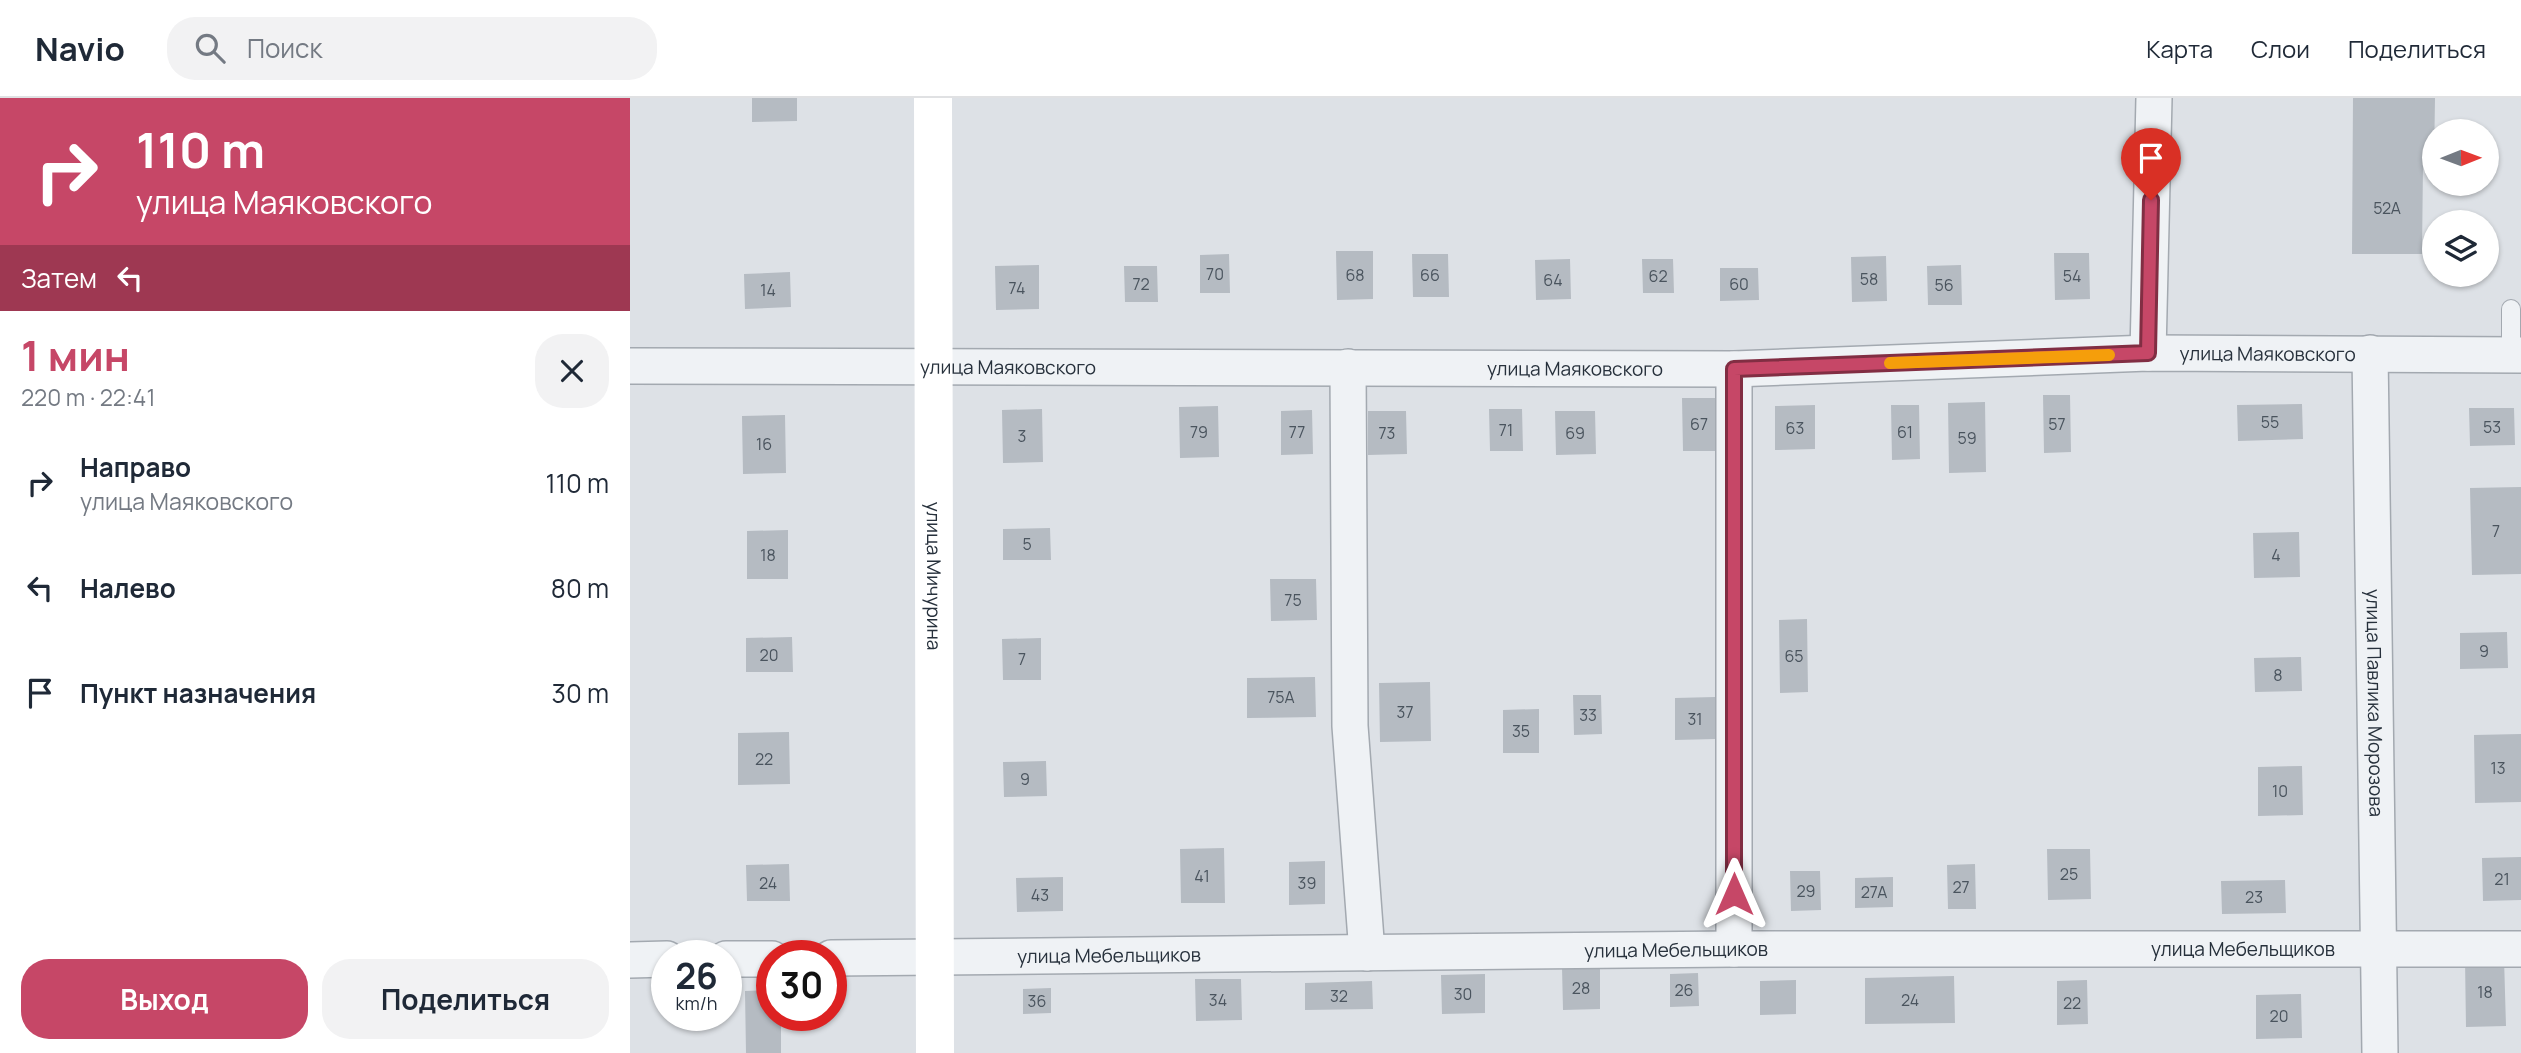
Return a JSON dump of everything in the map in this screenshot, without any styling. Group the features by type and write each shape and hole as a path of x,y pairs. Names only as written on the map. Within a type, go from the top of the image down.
{"street":[{"name":"улица Мичурина","path":"933,98 935,1053"},
{"path":"2148,353 2154,98"},
{"name":"улица Маяковского","path":"630,366 1734,369 2148,353 2516,355"},
{"name":"улица Павлика Морозова","path":"2370,353 2380,1053"},
{"path":"1348,368 1350,726 1367,953"},
{"path":"1734,369 1734,949"},
{"name":"улица Мебельщиков","path":"847,958 1734,949 2521,949"},
{"path":"630,960 651,959"}],"lane":[{"path":"2511,309 2516,355"}],"building":[{"path":"752,98 797,98 797,121 752,122"},
{"path":"2353,98 2435,98 2435,119 2422,119 2422,254 2352,254"},
{"path":"1336,251 1373,251 1373,299 1337,300"},
{"path":"2054,253 2089,253 2090,299 2055,300"},
{"path":"1229,254 1230,293 1200,293 1200,255"},
{"path":"1412,254 1448,254 1449,297 1413,297"},
{"path":"1886,256 1887,301 1852,302 1851,257"},
{"path":"1570,259 1571,299 1536,300 1535,260"},
{"path":"1642,259 1673,259 1674,293 1643,293"},
{"path":"1039,265 1039,309 996,310 995,266"},
{"path":"1961,265 1962,305 1928,305 1927,266"},
{"path":"1124,266 1157,266 1158,302 1125,302"},
{"path":"1720,268 1758,268 1759,300 1720,301"},
{"path":"790,272 791,307 745,309 744,274"},
{"path":"2043,395 2070,395 2071,452 2044,453"},
{"path":"1682,398 1715,398 1716,451 1683,451"},
{"path":"1985,402 1986,472 1949,473 1948,403"},
{"path":"2302,404 2303,439 2238,441 2237,405"},
{"path":"1815,405 1815,449 1775,450 1775,406"},
{"path":"1891,405 1919,405 1920,459 1892,460"},
{"path":"1218,406 1219,457 1180,458 1179,407"},
{"path":"2469,408 2514,408 2515,445 2470,446"},
{"path":"1042,409 1043,462 1003,463 1002,410"},
{"path":"1489,409 1522,409 1523,451 1490,451"},
{"path":"1312,410 1313,454 1281,455 1281,411"},
{"path":"1368,411 1406,411 1407,454 1368,455"},
{"path":"1555,411 1595,411 1596,454 1556,455"},
{"path":"785,415 786,473 743,474 742,416"},
{"path":"2521,487 2521,574 2472,575 2470,488"},
{"path":"1050,528 1051,560 1003,560 1003,529"},
{"path":"788,530 788,579 747,579 747,531"},
{"path":"2299,532 2300,577 2254,578 2253,533"},
{"path":"1270,579 1316,579 1317,620 1271,621"},
{"path":"1807,619 1808,692 1780,693 1779,620"},
{"path":"2507,632 2508,668 2460,669 2460,633"},
{"path":"792,637 793,672 746,672 746,638"},
{"path":"1041,638 1041,680 1003,680 1002,639"},
{"path":"2301,657 2302,691 2255,692 2254,658"},
{"path":"1315,677 1316,717 1247,718 1247,678"},
{"path":"1430,682 1431,741 1380,742 1379,683"},
{"path":"1573,695 1601,695 1602,734 1574,735"},
{"path":"1715,697 1715,739 1675,740 1675,698"},
{"path":"1539,709 1539,753 1503,753 1503,710"},
{"path":"789,732 790,784 738,785 738,733"},
{"path":"2521,734 2521,802 2475,803 2474,735"},
{"path":"1046,761 1047,796 1004,797 1003,762"},
{"path":"2302,766 2303,815 2258,816 2258,767"},
{"path":"1224,848 1225,903 1181,903 1180,849"},
{"path":"2047,849 2090,849 2091,899 2048,900"},
{"path":"2521,857 2521,900 2483,901 2482,858"},
{"path":"1325,861 1325,904 1289,905 1289,862"},
{"path":"789,864 790,901 747,901 746,865"},
{"path":"1975,864 1976,909 1948,909 1947,865"},
{"path":"1790,871 1820,871 1821,910 1791,911"},
{"path":"1063,877 1063,911 1017,912 1016,878"},
{"path":"1893,877 1893,907 1855,908 1855,878"},
{"path":"2285,880 2286,913 2222,914 2221,881"},
{"path":"2504,958 2506,1026 2466,1027 2465,959"},
{"path":"1600,966 1600,1009 1563,1010 1562,967"},
{"path":"1698,973 1699,1006 1670,1007 1670,974"},
{"path":"1485,974 1485,1013 1442,1014 1441,975"},
{"path":"1954,976 1955,1023 1865,1024 1865,978"},
{"path":"1195,979 1241,979 1242,1020 1196,1021"},
{"path":"1796,980 1796,1014 1760,1015 1760,981"},
{"path":"2087,980 2088,1024 2057,1025 2057,981"},
{"path":"1372,981 1373,1009 1305,1010 1305,983"},
{"path":"1051,988 1051,1013 1023,1014 1023,989"},
{"path":"745,991 756,991 756,1031 781,1031 781,1053 746,1053"},
{"path":"2301,994 2302,1038 2256,1039 2256,995"}],"slow traffic":[{"path":"1890,363 2109,355"}],"route":[{"path":"1734,894 1734,369 2148,353 2151,200"}]}
